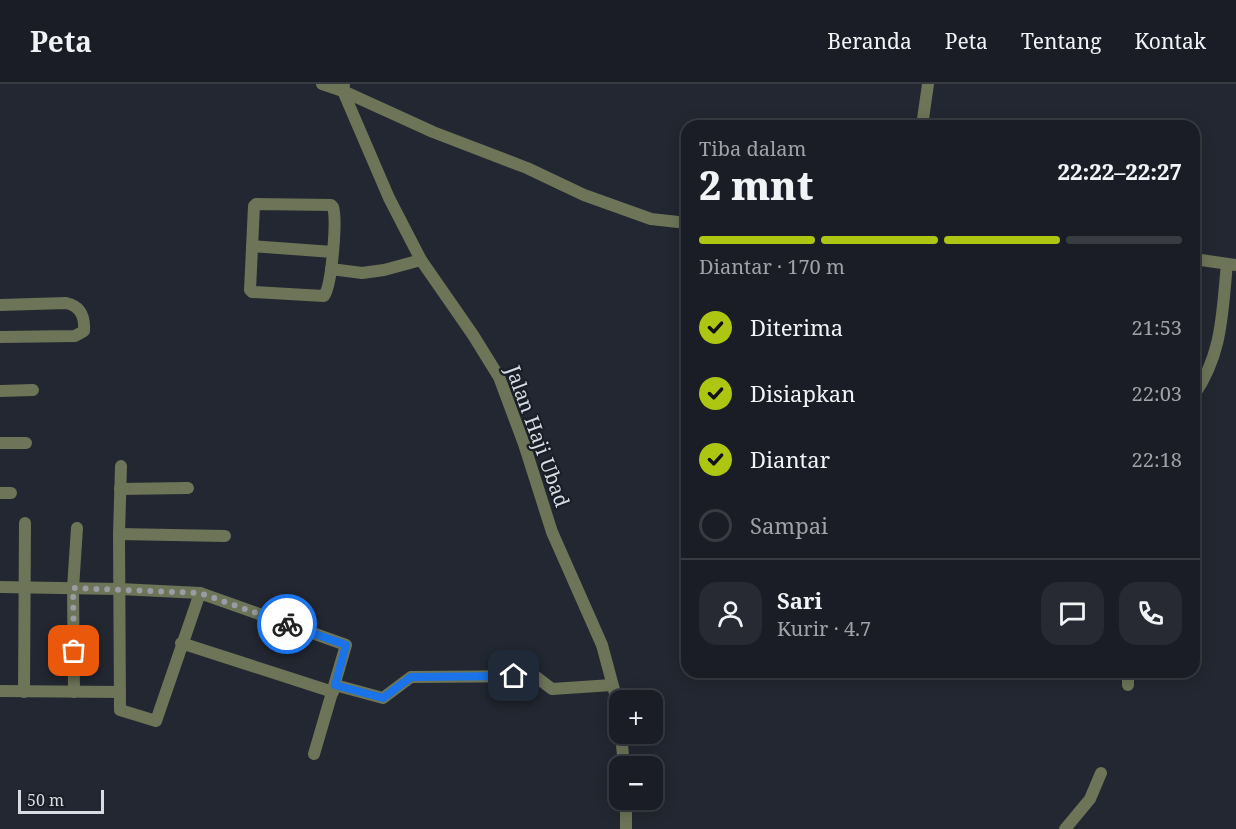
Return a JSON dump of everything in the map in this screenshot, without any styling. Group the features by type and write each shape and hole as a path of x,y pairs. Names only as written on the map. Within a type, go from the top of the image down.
{"street":[{"path":"322,84 344,88 433,132 526,168 584,195 651,219 681,222"},
{"path":"923,120 928,84"},
{"name":"Jalan Haji Ubad","path":"344,88 389,198 421,260 499,377 524,444 552,532 602,645 613,690"},
{"path":"256,204 331,205 335,211 331,268 327,292 324,296 252,291 249,287 252,246 254,206 256,204"},
{"path":"252,246 333,252"},
{"path":"331,268 362,273 384,270 421,260"},
{"path":"1200,260 1232,264 1214,359 1200,384"},
{"path":"0,305 66,303 75,305 80,310 84,331 75,336 0,337"},
{"path":"0,391 33,390"},
{"path":"0,443 26,443"},
{"path":"121,466 120,710 156,721 200,593"},
{"path":"120,489 188,488"},
{"path":"24,692 25,522"},
{"path":"74,692 73,588 77,528"},
{"path":"119,534 225,536"},
{"path":"0,587 200,593 346,645 314,754"},
{"path":"182,643 334,688 383,698 411,677 535,676 552,688 612,685"},
{"path":"0,691 120,692"},
{"path":"1065,829 1089,799 1101,772"},
{"path":"626,810 626,829"}],"way so far":[{"path":"74,651 73,588 200,593 287,624"}],"route":[{"path":"287,624 346,645 335,685 383,698 411,677 514,676"}]}
